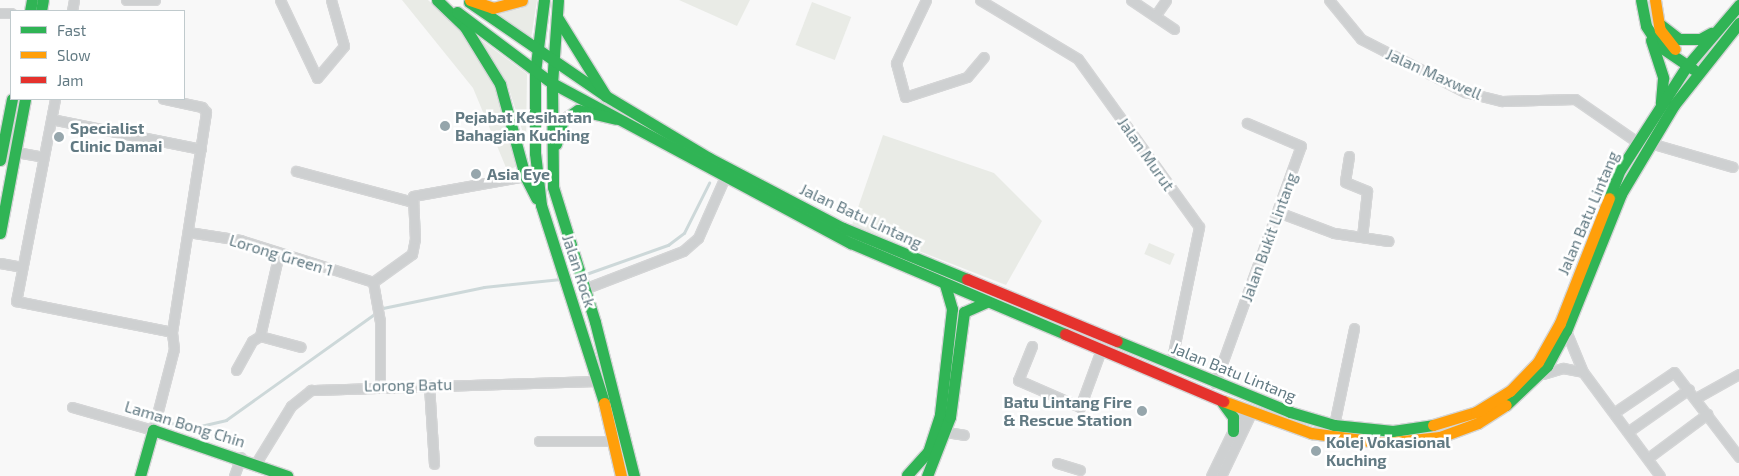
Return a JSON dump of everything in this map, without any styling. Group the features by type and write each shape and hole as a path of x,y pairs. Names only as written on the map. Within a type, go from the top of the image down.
{"main road":[{"name":"Jalan Batu Lintang","path":"438,0 535,72 616,119 724,179 945,285 1221,400 1334,438 1411,442 1478,423 1537,378 1566,331 1621,194 1650,143 1674,105 1739,23"},
{"path":"438,0 465,26 500,84 524,176 541,205"},
{"name":"Jalan Batu Lintang","path":"466,0 606,96 709,158 843,228 1227,388 1290,412 1334,425 1393,430 1435,426 1476,412 1523,380 1560,323 1609,194 1637,142 1713,32 1739,5"},
{"path":"470,0 493,8 522,0"},
{"name":"Jalan Rock","path":"544,0 535,72 536,175 541,205 599,381 621,476"},
{"name":"Jalan Rock","path":"558,0 552,83 551,168 558,207 584,286 634,476"},
{"path":"1641,0 1646,26 1663,78 1660,108"},
{"path":"1655,0 1658,21 1666,42 1690,66"},
{"path":"557,16 606,96"},
{"path":"1658,21 1679,39 1700,39 1713,32"},
{"path":"1646,26 1659,46 1690,66"},
{"path":"1674,105 1690,66 1721,44"},
{"path":"0,160 12,100"},
{"path":"0,233 26,100"},
{"path":"551,168 568,116 587,110 616,119"},
{"path":"0,201 16,152"},
{"path":"898,476 908,476 928,452 940,414 952,309 945,285"},
{"path":"927,476 946,432 964,312 986,302"},
{"path":"1227,388 1248,409 1290,412"},
{"path":"1221,400 1233,417 1233,431"},
{"path":"140,476 153,430"},
{"name":"Laman Bong Chin","path":"153,430 241,457 287,476"}],"street":[{"path":"126,0 155,0"},
{"path":"280,0 316,78 344,46 332,0"},
{"path":"926,0 899,54 896,68 906,97 967,77 984,58"},
{"name":"Jalan Murut","path":"980,0 1078,59 1199,227 1171,364"},
{"path":"1131,0 1174,29"},
{"path":"1155,16 1166,0"},
{"name":"Jalan Maxwell","path":"1329,0 1362,39 1466,92 1502,101 1574,99 1637,142"},
{"path":"55,100 22,267 18,303 172,332"},
{"path":"153,430 174,349 172,332 201,149 204,108 168,100"},
{"path":"51,119 201,149"},
{"name":"Jalan Bukit Lintang","path":"1215,383 1301,146 1247,123"},
{"path":"1650,143 1733,167"},
{"path":"16,152 44,157"},
{"path":"1349,156 1345,182 1367,191 1362,237"},
{"path":"296,171 413,202"},
{"path":"380,385 380,321 373,282 412,254 413,196 524,176"},
{"path":"584,286 665,261 698,238 724,179"},
{"path":"1278,212 1334,233 1388,242"},
{"name":"Lorong Green 1","path":"188,232 240,240 373,282"},
{"path":"236,370 260,336 279,253"},
{"path":"0,263 22,267"},
{"path":"1334,425 1354,328"},
{"path":"1566,331 1583,372 1615,412 1660,476"},
{"path":"260,336 301,347"},
{"path":"1032,346 1018,380 1080,407 1101,350"},
{"path":"1537,378 1548,370 1583,372"},
{"path":"1615,412 1669,371 1689,389 1739,457"},
{"path":"1696,398 1739,374"},
{"name":"Lorong Batu","path":"256,463 291,406 311,390 380,385 599,381"},
{"path":"429,385 434,464"},
{"path":"1629,431 1689,389"},
{"name":"Laman Bong Chin","path":"72,407 153,430"},
{"path":"1212,475 1233,431 1248,409"},
{"path":"1222,476 1248,409"},
{"path":"1648,458 1707,414"},
{"path":"946,432 964,435"},
{"path":"539,442 613,441"},
{"path":"234,476 241,457"},
{"path":"1057,463 1080,470"}],"shaded area":[{"path":"402,0 428,0 456,25 495,87 518,166 507,170 473,88"},
{"path":"529,0 537,0 531,39 494,12 520,9"},
{"path":"679,0 750,0 737,26"},
{"path":"812,2 851,17 835,60 796,45"},
{"path":"476,36 527,74 526,142 508,86"},
{"path":"883,135 994,173 1042,221 1006,285 852,225"},
{"path":"1149,243 1175,254 1170,265 1144,254"}],"waterway":[{"path":"586,274 668,245 684,233 709,183"},
{"path":"167,422 192,428 226,420 383,308 484,287 561,279"}],"traffic: fast":[{"path":"30,10 32,0"},
{"path":"41,10 43,0"},
{"path":"437,0 465,27 500,84 525,176 536,198"},
{"path":"544,0 535,72 535,153 541,205 604,403"},
{"path":"558,0 552,83 553,187 595,322 634,476"},
{"path":"1641,0 1646,26 1659,46 1693,69"},
{"path":"469,2 606,96 709,158 843,228 967,279"},
{"path":"1609,198 1620,170 1686,67 1739,5"},
{"path":"457,12 552,83 851,243 1065,334"},
{"path":"557,17 606,96"},
{"path":"1506,405 1547,366 1566,331 1621,194 1674,105 1739,23"},
{"path":"1661,25 1679,39 1700,39 1711,33"},
{"path":"1651,40 1663,78 1661,103"},
{"path":"0,160 12,100"},
{"path":"0,233 25,100"},
{"path":"556,144 563,120 578,110 616,119"},
{"path":"907,475 928,452 940,414 952,309 945,285"},
{"path":"927,476 950,417 964,312 986,302"},
{"path":"1117,341 1290,412 1334,425 1393,431 1433,425"},
{"path":"1222,402 1233,417 1233,431"},
{"path":"140,476 153,430 287,476"}],"traffic: slow":[{"path":"470,0 493,8 522,0"},
{"path":"1655,0 1660,30 1675,49"},
{"path":"1433,425 1476,412 1510,391 1538,362 1560,323 1609,198"},
{"path":"1223,401 1311,433 1384,443 1440,437 1478,423 1506,405"},
{"path":"604,403 621,476"}],"traffic: jam":[{"path":"967,279 1117,341"},
{"path":"1065,334 1223,401"}],"place":[{"name":"Pejabat Kesihatan Bahagian Kuching","path":"445,126"},
{"name":"Specialist Clinic Damai","path":"59,137"},
{"name":"Asia Eye","path":"476,174"},
{"name":"Batu Lintang Fire & Rescue Station","path":"1142,411"},
{"name":"Kolej Vokasional Kuching","path":"1316,451"}]}
